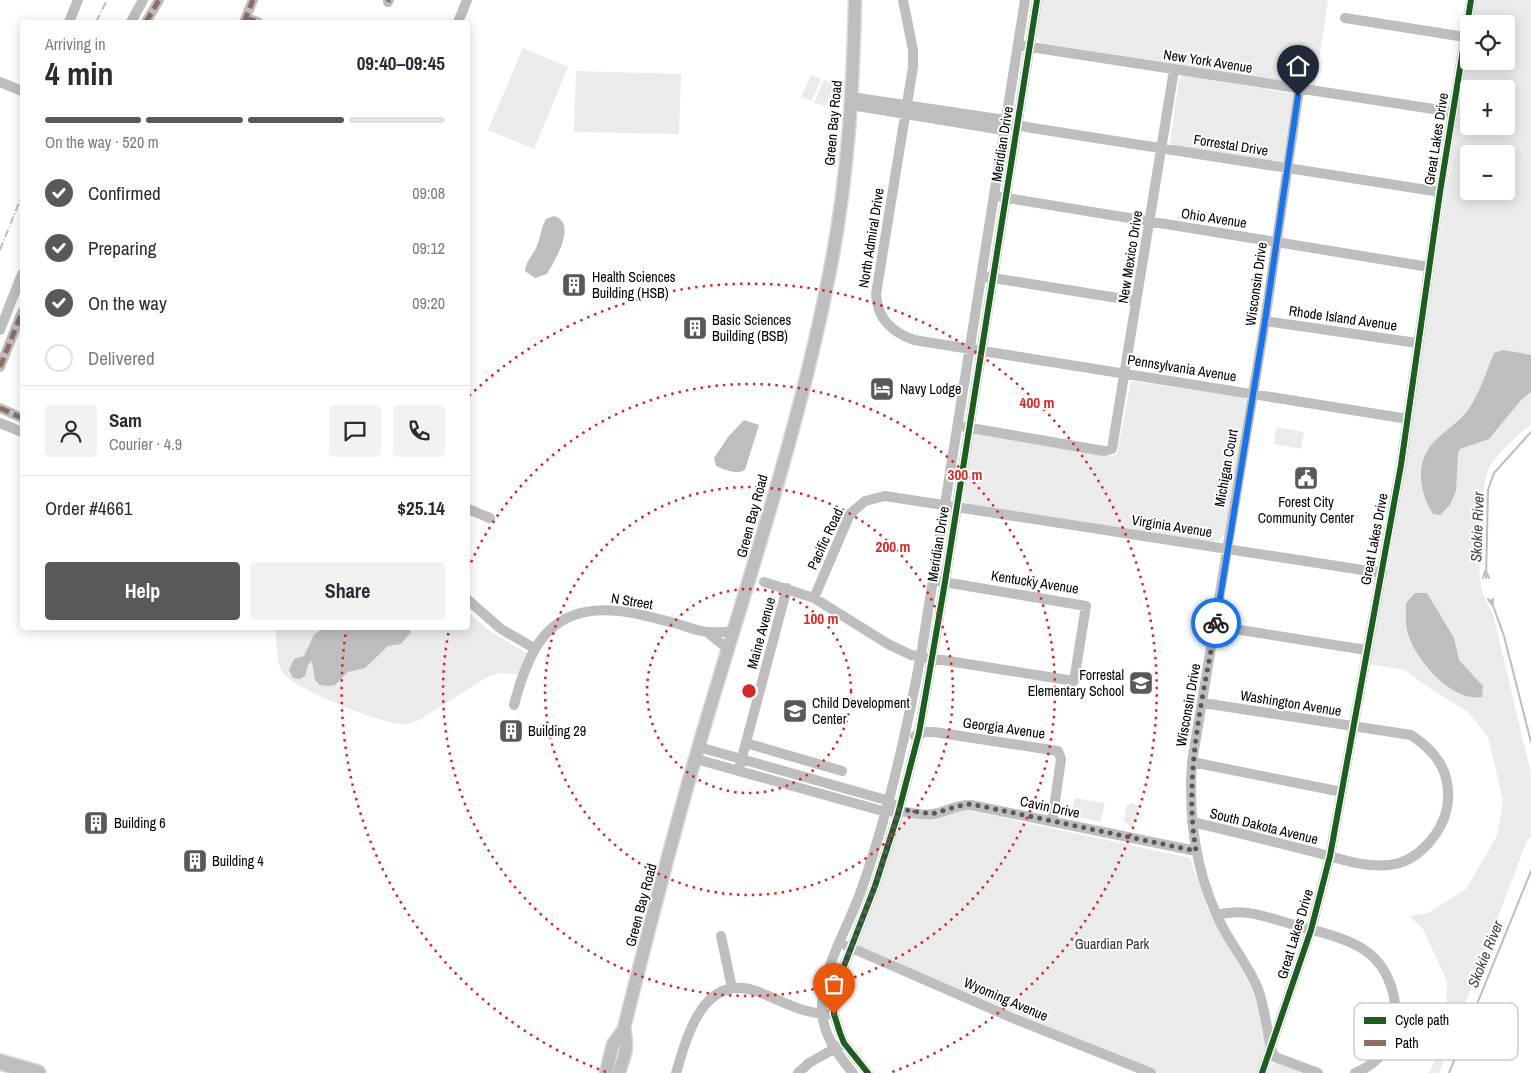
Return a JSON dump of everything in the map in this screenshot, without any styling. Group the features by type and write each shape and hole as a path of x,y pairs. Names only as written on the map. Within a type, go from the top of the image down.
{"highway":[{"path":"0,1062 38,1073"}],"main road":[{"name":"Green Bay Road","path":"606,1073 613,1044 624,1029 697,753 735,631 776,486 822,307 842,191 851,101 855,0"},
{"name":"Green Bay Road","path":"619,1073 626,1046 624,1029"}],"street":[{"path":"70,20 78,0"},
{"path":"132,20 144,0"},
{"path":"147,20 159,0"},
{"path":"245,20 253,0"},
{"path":"459,20 467,0"},
{"name":"North Admiral Drive","path":"903,0 913,50 913,67 878,276 877,306 889,327 902,336 981,352"},
{"name":"Meridian Drive","path":"853,1073 834,1049 825,1028 823,1014 824,985 861,891 886,812 904,740 933,580 1025,0"},
{"name":"Meridian Drive","path":"868,1073 844,1043 834,1014 835,989 875,886 899,809 919,733 945,582 1037,0"},
{"name":"Great Lakes Drive","path":"1469,15 1471,0"},
{"path":"1346,18 1460,36"},
{"name":"New York Avenue","path":"1018,45 1299,90 1452,112"},
{"name":"Great Lakes Drive","path":"1262,1073 1311,930 1330,856 1378,580 1382,573 1408,418 1417,342 1460,66"},
{"name":"New Mexico Drive","path":"969,428 1104,451 1112,449 1174,70"},
{"path":"0,82 20,90"},
{"name":"Wisconsin Drive","path":"1253,393 1299,90"},
{"name":"Forrestal Drive","path":"851,101 1440,192"},
{"name":"Ohio Avenue","path":"993,196 1429,267"},
{"path":"982,276 1136,301"},
{"path":"0,330 20,279"},
{"path":"0,367 20,317"},
{"name":"Rhode Island Avenue","path":"1265,321 1417,342"},
{"name":"Pennsylvania Avenue","path":"981,352 1408,418"},
{"name":"Michigan Court","path":"1227,548 1253,393"},
{"path":"0,408 20,417"},
{"path":"0,423 20,431"},
{"path":"958,426 969,428"},
{"name":"Pacific Road","path":"814,598 844,526 854,508 865,500 885,496 957,506"},
{"name":"Virginia Avenue","path":"957,506 1382,573"},
{"path":"470,510 490,518"},
{"name":"Wisconsin Drive","path":"1227,548 1192,762 1192,822 1196,851 1207,892 1217,915 1257,988 1271,1049"},
{"name":"Kentucky Avenue","path":"932,658 1074,681 1086,606 933,580"},
{"path":"764,582 814,598 888,644 920,657 932,658"},
{"name":"Maine Avenue","path":"738,770 787,588"},
{"path":"470,602 501,629 534,648"},
{"name":"N Street","path":"514,704 534,648 543,635 562,620 598,611 618,611 707,632 735,631"},
{"path":"1215,626 1366,650"},
{"name":"N Street","path":"707,632 729,650"},
{"name":"Washington Avenue","path":"1203,702 1411,735 1425,744 1436,755 1444,769 1448,783 1446,812 1430,843 1404,860 1390,866 1371,865 1330,856"},
{"name":"Georgia Avenue","path":"904,740 919,733 934,732 1058,751 1061,759 1052,822"},
{"path":"746,743 842,770"},
{"path":"697,753 742,759 889,801 899,809"},
{"name":"Cavin Drive","path":"697,753 738,770 886,812 899,809 932,814 971,804 1196,851"},
{"path":"1192,762 1342,792"},
{"name":"South Dakota Avenue","path":"1192,822 1330,856"},
{"path":"1217,915 1248,912 1348,942 1367,952 1379,964 1390,982 1395,1003"},
{"path":"721,936 732,988"},
{"name":"Wyoming Avenue","path":"840,943 1015,1019 1151,1073"},
{"path":"676,1073 699,1011 719,993 732,988 754,991 806,1013 834,1014"},
{"path":"798,1073 809,1063 844,1043"},
{"path":"1271,1049 1275,1057 1318,1073"},
{"path":"1354,1073 1377,1060"}],"green space":[{"path":"1041,0 1328,0 1315,87 1041,43 1036,37"},
{"path":"1476,0 1531,0 1531,425 1498,455 1490,466 1482,503 1479,554 1481,588 1493,614 1531,774 1531,838 1528,838 1466,1003 1447,1003 1447,981 1423,929 1409,916 1428,913 1466,889 1497,836 1503,800 1488,737 1468,712 1405,670 1369,664 1382,584 1389,566 1460,101 1460,135 1515,135 1515,80 1463,80 1465,70 1515,70 1515,15 1474,15"},
{"path":"523,48 568,67 534,149 488,130"},
{"path":"576,71 681,74 679,134 574,132"},
{"path":"811,75 821,79 812,101 801,97"},
{"path":"1184,75 1293,94 1283,162 1173,146 1170,144 1179,79"},
{"path":"824,80 834,84 825,107 814,102"},
{"path":"1131,381 1243,397 1246,400 1225,533 1221,539 1209,542 969,504 964,501 972,437 975,434 1113,456 1117,454"},
{"path":"1276,427 1304,432 1301,449 1274,444"},
{"path":"470,614 487,629 526,653 518,674 502,673 489,676 421,719 412,723 402,724 358,712 304,688 283,673 280,668 276,630 470,630"},
{"path":"1075,798 1105,803 1100,822 1070,815"},
{"path":"1132,803 1139,807 1134,826 1131,827 1124,821 1126,806"},
{"name":"Guardian Park","path":"968,810 1190,858 1208,910 1252,989 1270,1044 1259,1073 1159,1073 856,946 899,823 903,817 926,820"},
{"path":"1435,1060 1444,1060 1439,1073 1429,1073"},
{"path":"1276,1063 1304,1073 1267,1073 1272,1064"}],"shaded area":[{"path":"554,216 561,220 564,226 562,242 547,274 535,278 525,271 526,267 537,246 546,219"},
{"path":"1503,350 1531,355 1531,392 1521,400 1489,439 1460,449 1458,453 1456,491 1450,505 1440,515 1433,514 1425,497 1421,480 1421,471 1426,453 1435,440 1468,410 1479,390 1494,353"},
{"path":"744,420 759,425 745,470 735,472 716,466 714,458 728,437"},
{"path":"1415,593 1427,593 1454,638 1459,660 1483,686 1482,697 1470,697 1447,686 1437,678 1419,656 1412,645 1406,623 1406,603"},
{"path":"320,630 409,630 411,632 401,644 388,646 365,668 348,672 335,685 329,686 320,685 315,680 312,661 308,665 305,676 300,679 293,678 289,670 294,659 304,656 314,635"}],"waterway":[{"name":"Skokie River","path":"1486,578 1488,490 1494,473 1531,432"},
{"name":"Skokie River","path":"1483,578 1485,571"},
{"name":"Skokie River","path":"1486,571 1489,578"},
{"name":"Skokie River","path":"1488,599 1492,605"},
{"name":"Skokie River","path":"1493,599 1493,604"},
{"name":"Skokie River","path":"1491,600 1504,636 1531,742"},
{"name":"Skokie River","path":"1477,1003 1531,871"},
{"name":"Skokie River","path":"1449,1073 1454,1060"}],"railway":[{"path":"97,20 107,0"},
{"path":"0,250 20,200"}],"marked path":[{"path":"147,20 159,0"},
{"path":"245,20 253,0"},
{"path":"246,18 252,20"},
{"path":"0,367 20,317"},
{"path":"0,408 20,417"}],"cycle path":[{"path":"868,1073 844,1043 840,1033 834,1014 835,989 875,886 898,814 919,733 945,582 1037,0"},
{"path":"1262,1073 1311,930 1330,856 1401,465 1440,192 1471,0"}],"way so far":[{"path":"834,1014 835,989 838,979 852,948 875,886 899,809 921,814 932,814 971,804 1196,851 1190,789 1192,762 1216,623"}],"place":[{"name":"Health Sciences Building (HSB)","path":"574,285"},
{"name":"Basic Sciences Building (BSB)","path":"695,328"},
{"name":"Navy Lodge","path":"882,389"},
{"name":"Forest City Community Center","path":"1306,478"},
{"name":"Forrestal Elementary School","path":"1141,683"},
{"name":"Child Development Center","path":"795,711"},
{"name":"Building 29","path":"511,731"},
{"name":"Building 6","path":"96,823"},
{"name":"Building 4","path":"195,861"}],"route":[{"path":"1216,623 1265,321 1298,96"}]}
